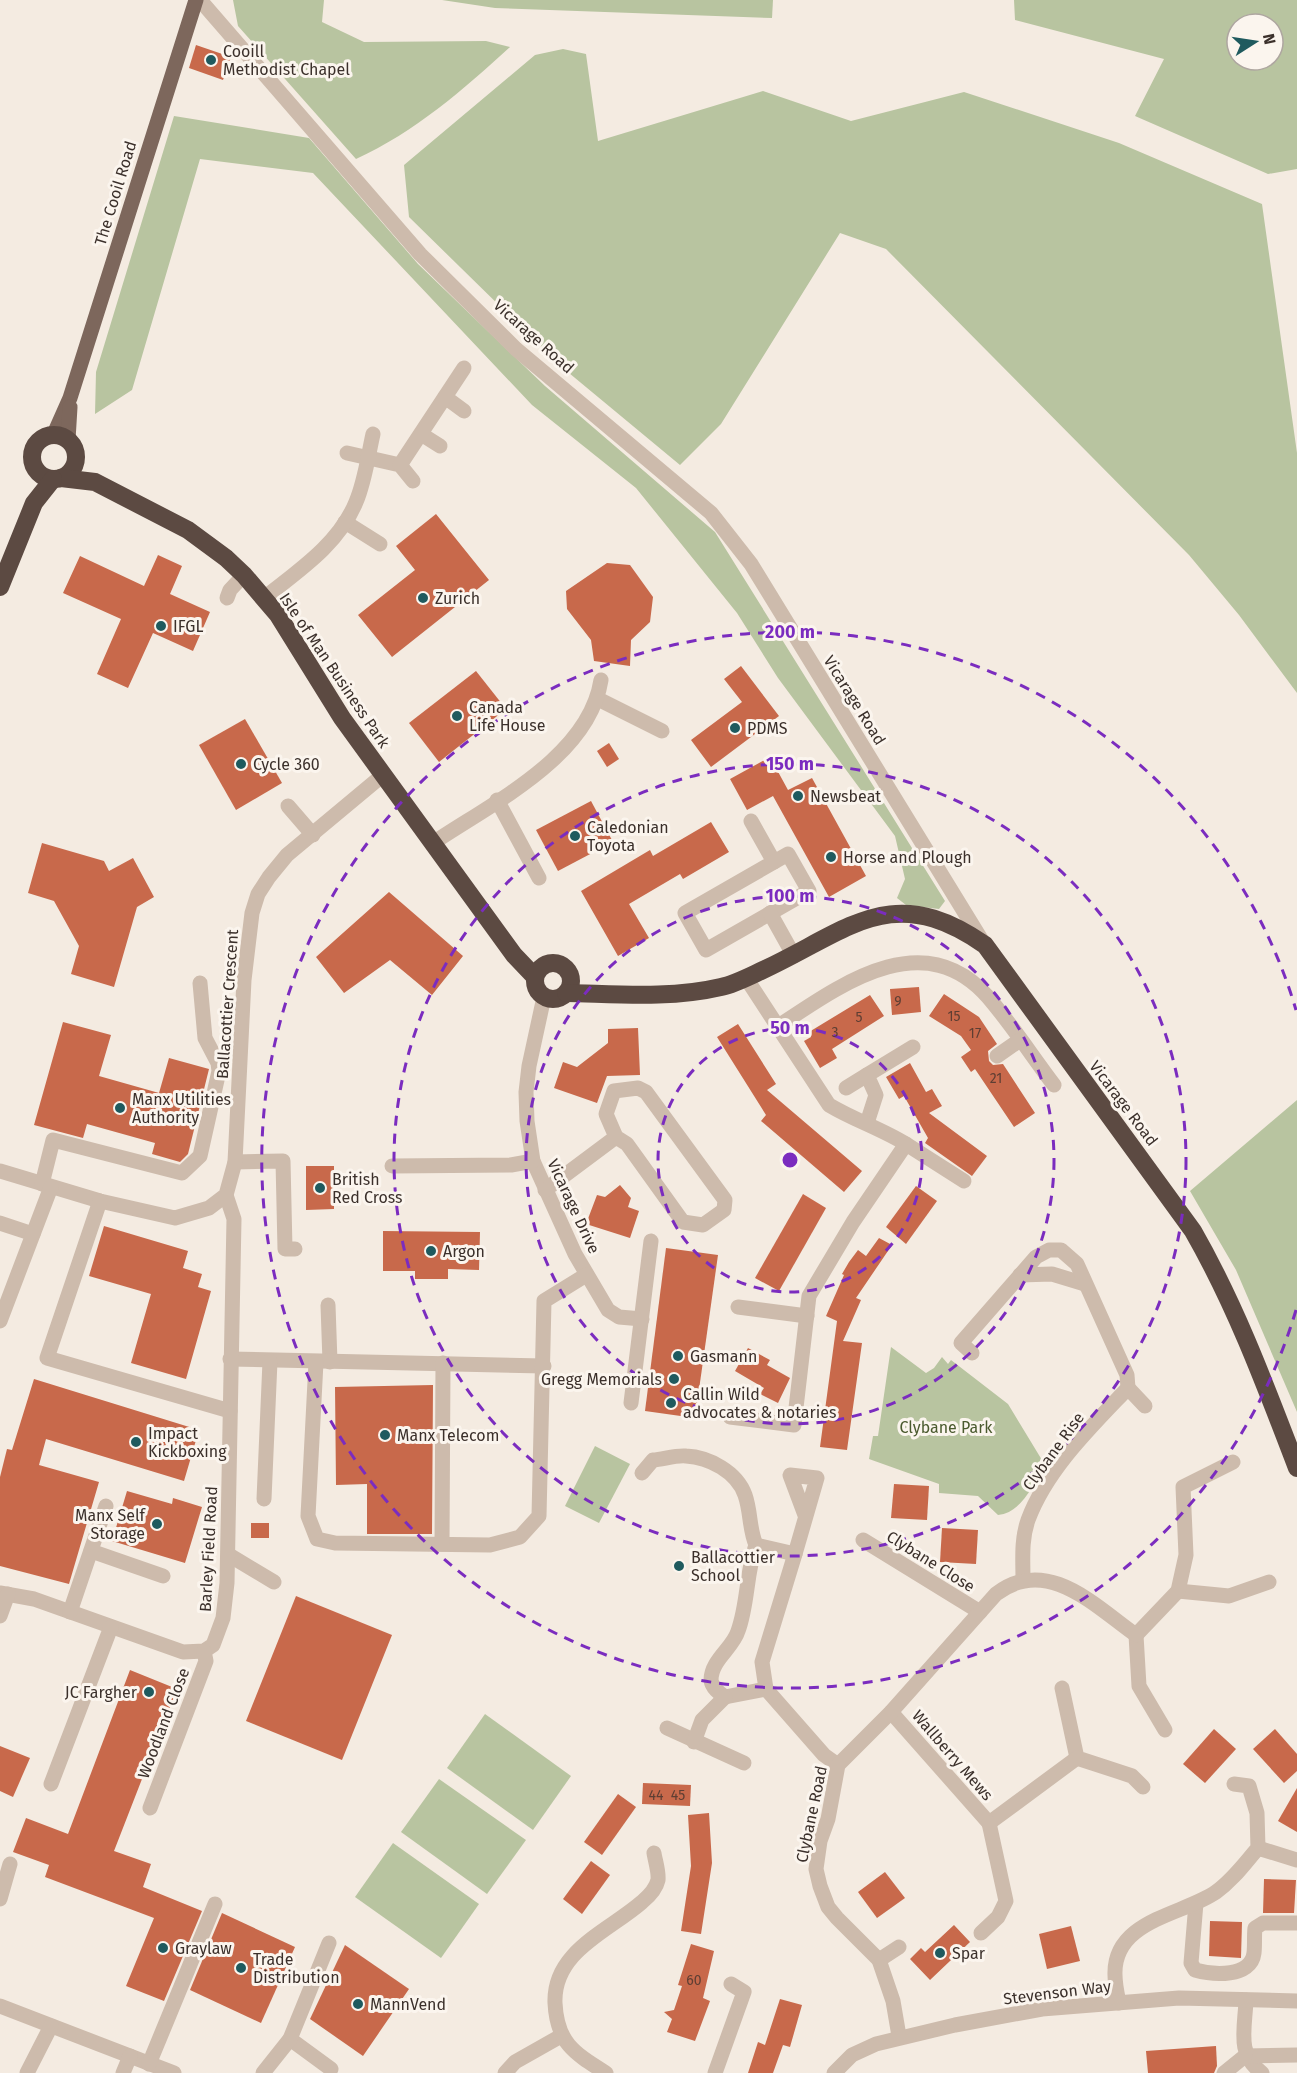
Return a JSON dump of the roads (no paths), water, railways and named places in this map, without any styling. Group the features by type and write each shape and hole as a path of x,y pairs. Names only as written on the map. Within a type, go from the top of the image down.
{"highway":[{"path":"0,587 34,503 50,476 72,470 76,458 61,437 40,439 32,451 31,458 50,476"},
{"name":"Isle of Man Business Park","path":"76,458 95,482"},
{"name":"Isle of Man Business Park","path":"50,476 95,482 188,530 226,558 244,575 264,598 382,775 514,955 538,972"},
{"path":"559,993 570,975 565,967 549,963 538,972 538,992 559,993 594,993 636,996 686,993 722,987 794,956 849,924 889,914 928,915 957,926 985,945"},
{"name":"Vicarage Road","path":"985,945 1193,1231 1219,1278 1241,1326 1297,1468"}],"main road":[{"name":"The Cooil Road","path":"61,437 70,398 198,0"}],"street":[{"name":"Vicarage Road","path":"198,0 420,254 516,349 711,513 751,564 801,650 985,945"},
{"path":"400,465 464,368"},
{"path":"445,397 464,411"},
{"path":"264,598 322,551 345,522 357,502 373,434"},
{"path":"421,434 440,446"},
{"path":"347,453 400,465 413,481"},
{"path":"345,522 380,544"},
{"path":"227,598 230,590 244,575"},
{"path":"433,843 497,800 577,738 598,699 601,680"},
{"path":"598,699 662,731"},
{"name":"Ballacottier Crescent","path":"226,1195 235,1162 244,980 252,913 258,894 268,877 287,855 382,775"},
{"path":"497,800 539,878"},
{"path":"288,806 313,835"},
{"path":"751,821 774,862"},
{"path":"788,854 809,891 770,913 706,950 685,913 788,854"},
{"path":"770,913 794,956"},
{"path":"777,1027 871,970 918,962 962,975 987,996 1053,1085"},
{"path":"746,978 829,1105 906,1144 964,1181"},
{"path":"0,1321 33,1234 46,1185 53,1140 182,1173 200,1156 219,1071 218,1063 205,1038 200,983"},
{"name":"Vicarage Drive","path":"559,993 539,1021 529,1066 526,1092 527,1121 533,1161 598,1296 608,1310 619,1317 642,1319"},
{"path":"997,1056 1020,1040"},
{"path":"846,1088 913,1047"},
{"path":"867,1075 876,1095 867,1123"},
{"path":"638,1088 646,1092 725,1200 724,1210 703,1225 683,1222 627,1144 616,1137 606,1114 614,1091 638,1088"},
{"path":"545,1190 616,1137"},
{"path":"730,1417 794,1425 809,1296 853,1222 906,1144"},
{"path":"235,1162 283,1161 285,1249 295,1249"},
{"path":"392,1166 511,1165 533,1161"},
{"path":"0,1171 100,1201 175,1218 209,1208 226,1195"},
{"name":"Barley Field Road","path":"204,1651 213,1645 223,1618 229,1555 230,1359 234,1219 226,1195"},
{"path":"100,1201 47,1358 230,1411"},
{"path":"0,1222 33,1234"},
{"path":"632,1403 651,1242"},
{"path":"972,1353 961,1343 1020,1275 1042,1253 1062,1250 1077,1264 1127,1375 1128,1388 1146,1406"},
{"path":"1020,1275 1052,1274 1085,1284"},
{"path":"328,1305 308,1516 317,1539 335,1544 490,1545 520,1537 539,1516 544,1301 586,1275"},
{"path":"738,1307 807,1316"},
{"path":"230,1359 544,1366"},
{"path":"264,1499 270,1360"},
{"path":"442,1544 444,1363"},
{"name":"Clybane Rise","path":"1023,1580 1024,1538 1028,1521 1041,1493 1082,1437 1128,1388"},
{"path":"642,1473 650,1453 686,1456 712,1462 732,1474 744,1493 751,1534 756,1545 750,1561 738,1633 717,1661 711,1679 715,1690 725,1697"},
{"path":"1165,1730 1139,1686 1137,1635 1178,1591 1186,1555 1183,1487 1233,1462"},
{"path":"70,1612 106,1506"},
{"path":"805,1515 762,1662 766,1689 824,1755 838,1765"},
{"name":"Clybane Close","path":"863,1540 980,1612"},
{"path":"756,1545 795,1554"},
{"path":"91,1551 163,1576"},
{"path":"229,1555 274,1582"},
{"path":"1023,1580 1055,1582 1067,1586 1137,1635"},
{"name":"Clybane Road","path":"900,2036 887,1980 879,1960 837,1918 828,1907 819,1887 816,1869 838,1765 891,1712 980,1612 1010,1583 1023,1580"},
{"path":"1178,1591 1229,1596 1269,1582"},
{"path":"0,1616 4,1593 34,1599 183,1652 204,1651"},
{"path":"51,1784 111,1626"},
{"name":"Woodland Close","path":"150,1808 206,1661 204,1651"},
{"path":"1062,1688 1077,1758 1132,1776 1143,1787"},
{"path":"694,1742 702,1720 725,1697 766,1689"},
{"name":"Wallberry Mews","path":"891,1712 989,1823 1006,1901 998,1917 981,1933"},
{"path":"667,1728 744,1763"},
{"name":"Wallberry Mews","path":"989,1823 1077,1758"},
{"path":"1119,2002 1115,1974 1117,1959 1124,1946 1145,1924 1217,1892 1237,1874 1258,1848 1257,1813 1247,1784"},
{"path":"1258,1848 1297,1860"},
{"path":"606,2073 570,2048 561,2036 556,2022 555,1996 559,1977 581,1946 630,1912 651,1894 658,1880 654,1853"},
{"path":"0,1899 10,1864"},
{"path":"1196,1903 1191,1963 1195,1970 1204,1972 1236,1973 1247,1965 1254,1955 1255,1928 1263,1923 1297,1923"},
{"path":"149,2064 215,1904"},
{"path":"263,2073 290,2039 329,1943"},
{"path":"879,1960 899,1947"},
{"path":"715,2073 743,1990"},
{"name":"Stevenson Way","path":"834,2073 852,2055 900,2036 1042,2009 1179,1998 1297,2001"},
{"path":"1246,2000 1245,2056 1251,2065 1262,2073"},
{"path":"1,2009 173,2073"},
{"path":"27,2073 51,2026"},
{"path":"505,2073 515,2062 561,2036"},
{"path":"290,2039 331,2069"},
{"path":"1224,2073 1245,2056 1297,2055"},
{"path":"123,2073 130,2056"}],"place":[{"name":"Cooill Methodist Chapel","path":"211,60"},
{"name":"Zurich","path":"423,598"},
{"name":"IFGL","path":"161,626"},
{"name":"Canada Life House","path":"457,716"},
{"name":"PDMS","path":"735,728"},
{"name":"Cycle 360","path":"241,764"},
{"name":"Newsbeat","path":"798,796"},
{"name":"Caledonian Toyota","path":"575,836"},
{"name":"Horse and Plough","path":"831,857"},
{"name":"Manx Utilities Authority","path":"120,1108"},
{"name":"British Red Cross","path":"320,1188"},
{"name":"Argon","path":"431,1251"},
{"name":"Gasmann","path":"678,1356"},
{"name":"Gregg Memorials","path":"674,1379"},
{"name":"Callin Wild advocates & notaries","path":"671,1403"},
{"name":"Manx Telecom","path":"385,1435"},
{"name":"Impact Kickboxing","path":"136,1442"},
{"name":"Manx Self Storage","path":"157,1524"},
{"name":"Ballacottier School","path":"679,1566"},
{"name":"JC Fargher","path":"149,1692"},
{"name":"Graylaw","path":"163,1948"},
{"name":"Spar","path":"940,1953"},
{"name":"Trade Distribution","path":"241,1968"},
{"name":"MannVend","path":"358,2004"}],"park label":[{"name":"Clybane Park","path":"946,1427"}]}
